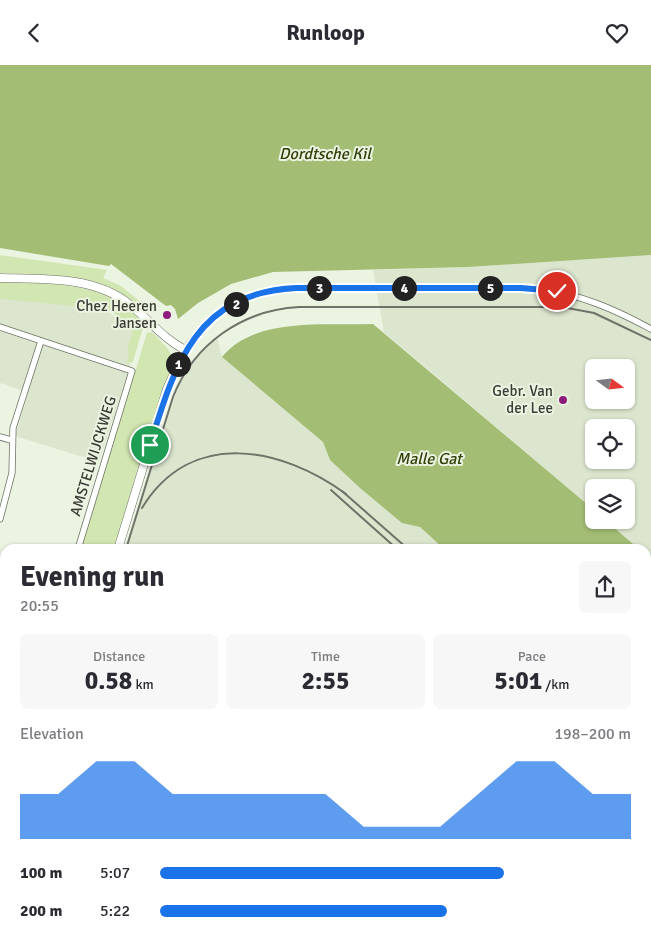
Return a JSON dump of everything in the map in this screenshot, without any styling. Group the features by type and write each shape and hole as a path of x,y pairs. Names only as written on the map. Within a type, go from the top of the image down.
{"street":[{"path":"0,277 38,279 107,289 132,306 162,336 185,350"},
{"path":"120,544 167,389 185,350 198,331 232,305 260,293 296,288 538,289 557,291 593,300 651,329"},
{"path":"0,327 40,341 11,440 12,473 0,519"},
{"name":"AMSTELWIJCKWEG","path":"40,341 132,371 80,544"},
{"path":"0,437 11,440"}],"shaded area":[{"path":"0,255 107,270 103,278 121,286 144,305 139,306 125,295 109,288 74,278 0,273"},
{"path":"651,255 651,544 633,544 616,529 635,529 635,479 585,479 585,502 384,332 373,270 468,267"},
{"path":"0,281 73,286 119,299 144,324 133,362 126,363 129,353 127,351 133,330 111,311 97,305 96,308 0,299"},
{"path":"0,296 100,307 135,330 130,366 99,462 15,436 28,393 1,383 0,385"},
{"path":"152,332 168,349 174,361 151,424 115,544 83,544 147,333"},
{"path":"217,337 222,357 323,442 330,460 360,488 420,527 439,544 128,544 179,384 187,369"}],"water":[{"name":"Dordtsche Kil","path":"0,65 651,65 651,255 468,267 273,272 231,284 198,303 178,319 175,309 171,305 166,306 111,264 109,266 0,248"},
{"name":"Malle Gat","path":"373,324 585,502 585,529 616,529 633,544 439,544 420,527 402,523 330,460 323,442 222,357 236,344 253,335 272,329 292,326"}],"railway":[{"path":"128,544 173,397 182,378 207,346 222,333 258,315 299,307 562,307 594,313 651,340"},
{"path":"142,508 162,483 186,465 211,456 238,453 266,457 294,465 321,478 346,494"},
{"path":"331,490 391,544"},
{"path":"342,491 402,544"}],"place":[{"name":"Chez Heeren Jansen","path":"167,315"},
{"name":"Gebr. Van der Lee","path":"563,400"}],"route":[{"path":"150,445 167,389 178,363 192,339 198,331 232,305 260,293 296,288 521,288 557,291"}]}
